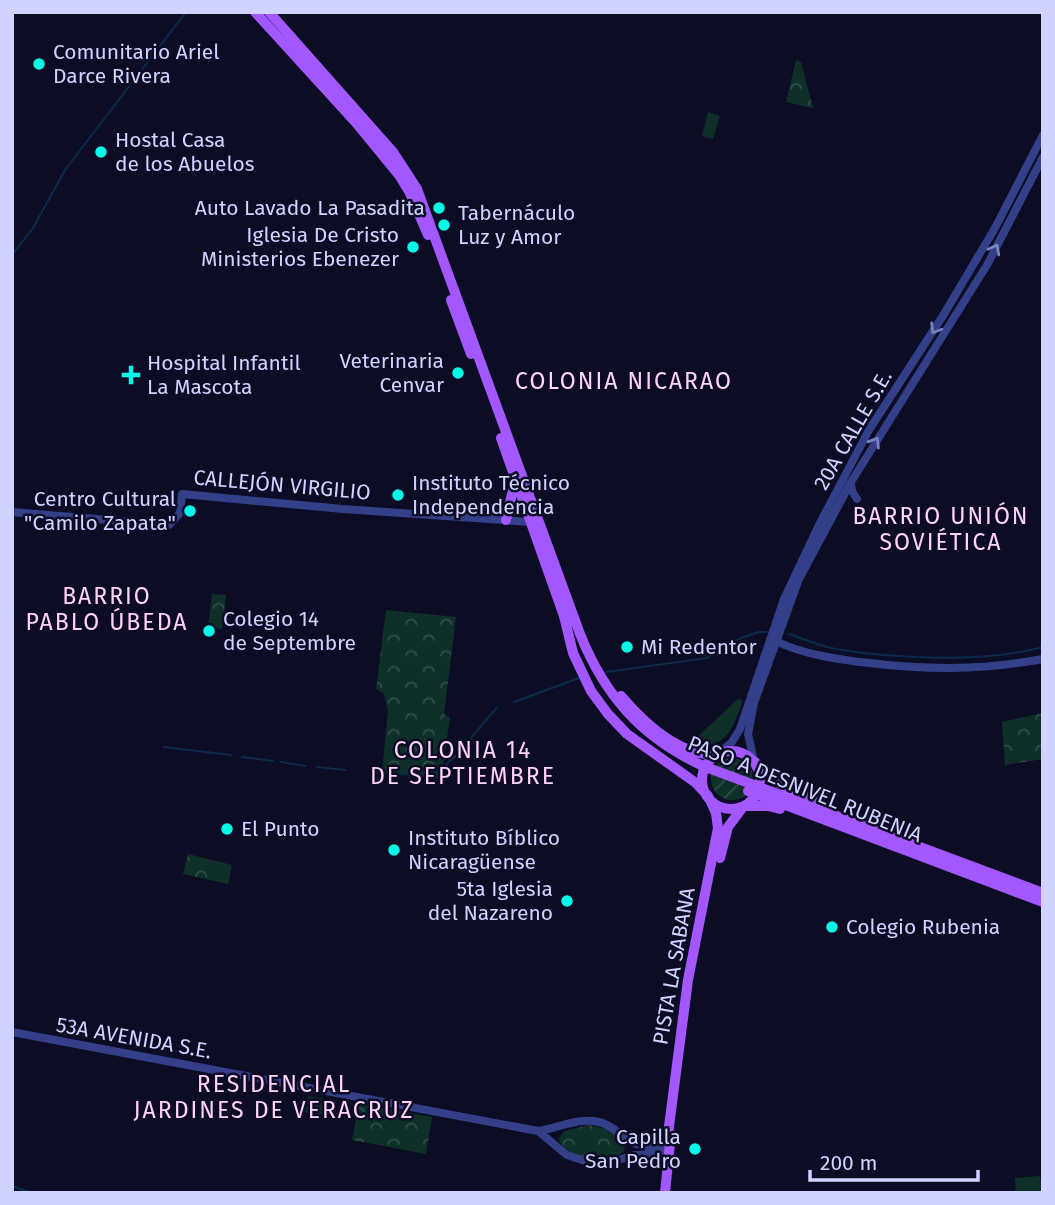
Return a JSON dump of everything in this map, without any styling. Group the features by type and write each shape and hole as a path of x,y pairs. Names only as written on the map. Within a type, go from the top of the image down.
{"main road":[{"path":"255,12 364,133 399,175 410,193 516,478 566,623 573,653 581,672 608,714 639,744 696,783 717,805 726,809 744,806 775,807 1043,909"},
{"path":"269,12 393,152 417,189 565,592 585,656"},
{"path":"506,520 516,478"},
{"path":"565,592 601,666 624,699 675,743 695,752 718,754 736,751 745,754 768,778 791,790 1043,886"},
{"path":"566,623 585,656"},
{"name":"PASO A DESNIVEL RUBENIA","path":"585,656 625,711 654,737 686,758 937,857"},
{"path":"708,797 703,784 703,772 708,762 718,754"},
{"path":"744,806 756,796 760,785 760,773 755,762"},
{"name":"PISTA LA SABANA","path":"670,1149 668,1134 688,980 718,828 717,816 708,797"},
{"name":"PISTA LA SABANA","path":"665,1193 698,956 727,830 744,806"},
{"path":"937,857 1043,893"},
{"path":"937,857 1043,902"}],"street":[{"name":"20A CALLE S.E.","path":"718,754 740,729 794,575 855,454 989,239 1043,135"},
{"name":"20A CALLE S.E.","path":"755,762 749,740 750,721 799,579 851,482 987,265 1043,157"},
{"path":"1035,172 1043,182"},
{"path":"851,482 857,499"},
{"name":"CALLEJÓN VIRGILIO","path":"12,512 169,525 180,513 182,494 530,522"},
{"path":"776,641 814,655 913,668 975,668 1043,659"},
{"name":"53A AVENIDA S.E.","path":"12,1032 538,1131 581,1121 598,1121 619,1131 629,1141 642,1146 670,1149"},
{"path":"553,1143 558,1126"},
{"name":"53A AVENIDA S.E.","path":"538,1131 575,1159 594,1164 606,1164 670,1149"},
{"path":"627,1157 629,1141"}],"green space":[{"path":"796,60 801,62 813,108 786,102"},
{"path":"708,112 720,116 713,139 702,136"},
{"path":"212,594 226,595 222,629 208,627"},
{"path":"386,610 456,617 444,714 450,718 441,779 382,772 388,711 384,694 376,689"},
{"path":"738,699 743,700 736,719 721,741 704,745 692,742"},
{"path":"1043,713 1043,759 1005,765 1002,722"},
{"path":"732,758 747,764 753,779 747,794 732,800 717,794 711,779 717,764"},
{"path":"188,854 232,865 228,884 183,874"},
{"path":"308,1096 332,1100 330,1116 305,1112"},
{"path":"359,1104 432,1117 426,1154 352,1140"},
{"path":"588,1125 606,1129 616,1135 625,1150 610,1159 592,1160 574,1154 560,1143 559,1138 564,1131"},
{"path":"1040,1176 1042,1192 1016,1193 1015,1178"}],"waterway":[{"path":"12,255 33,228 65,170 186,12"},
{"path":"606,672 707,658 741,638 766,632"},
{"path":"789,634 836,649 912,657 994,655 1043,647"},
{"path":"514,702 579,678"},
{"path":"386,773 420,775 440,769 458,754 497,708"},
{"path":"164,747 231,755"},
{"path":"242,757 273,761"},
{"path":"281,762 305,766"},
{"path":"317,767 345,770"},
{"path":"12,1186 32,1193"}],"place":[{"name":"Comunitario Ariel Darce Rivera","path":"39,64"},
{"name":"Hostal Casa de los Abuelos","path":"101,152"},
{"name":"Auto Lavado La Pasadita","path":"439,208"},
{"name":"Tabernáculo Luz y Amor","path":"444,225"},
{"name":"Iglesia De Cristo Ministerios Ebenezer","path":"413,247"},
{"name":"Veterinaria Cenvar","path":"458,373"},
{"name":"Hospital Infantil La Mascota","path":"131,375"},
{"name":"Instituto Técnico Independencia","path":"398,495"},
{"name":"Centro Cultural \"Camilo Zapata\"","path":"190,511"},
{"name":"Colegio 14 de Septembre","path":"209,631"},
{"name":"Mi Redentor","path":"627,647"},
{"name":"El Punto","path":"227,829"},
{"name":"Instituto Bíblico Nicaragüense","path":"394,850"},
{"name":"5ta Iglesia del Nazareno","path":"567,901"},
{"name":"Colegio Rubenia","path":"832,927"},
{"name":"Capilla San Pedro","path":"695,1149"}],"district":[{"name":"COLONIA NICARAO","path":"624,381"},
{"name":"BARRIO UNIÓN SOVIÉTICA","path":"941,529"},
{"name":"BARRIO PABLO ÚBEDA","path":"107,609"},
{"name":"COLONIA 14 DE SEPTIEMBRE","path":"463,763"},
{"name":"RESIDENCIAL JARDINES DE VERACRUZ","path":"274,1097"}]}
